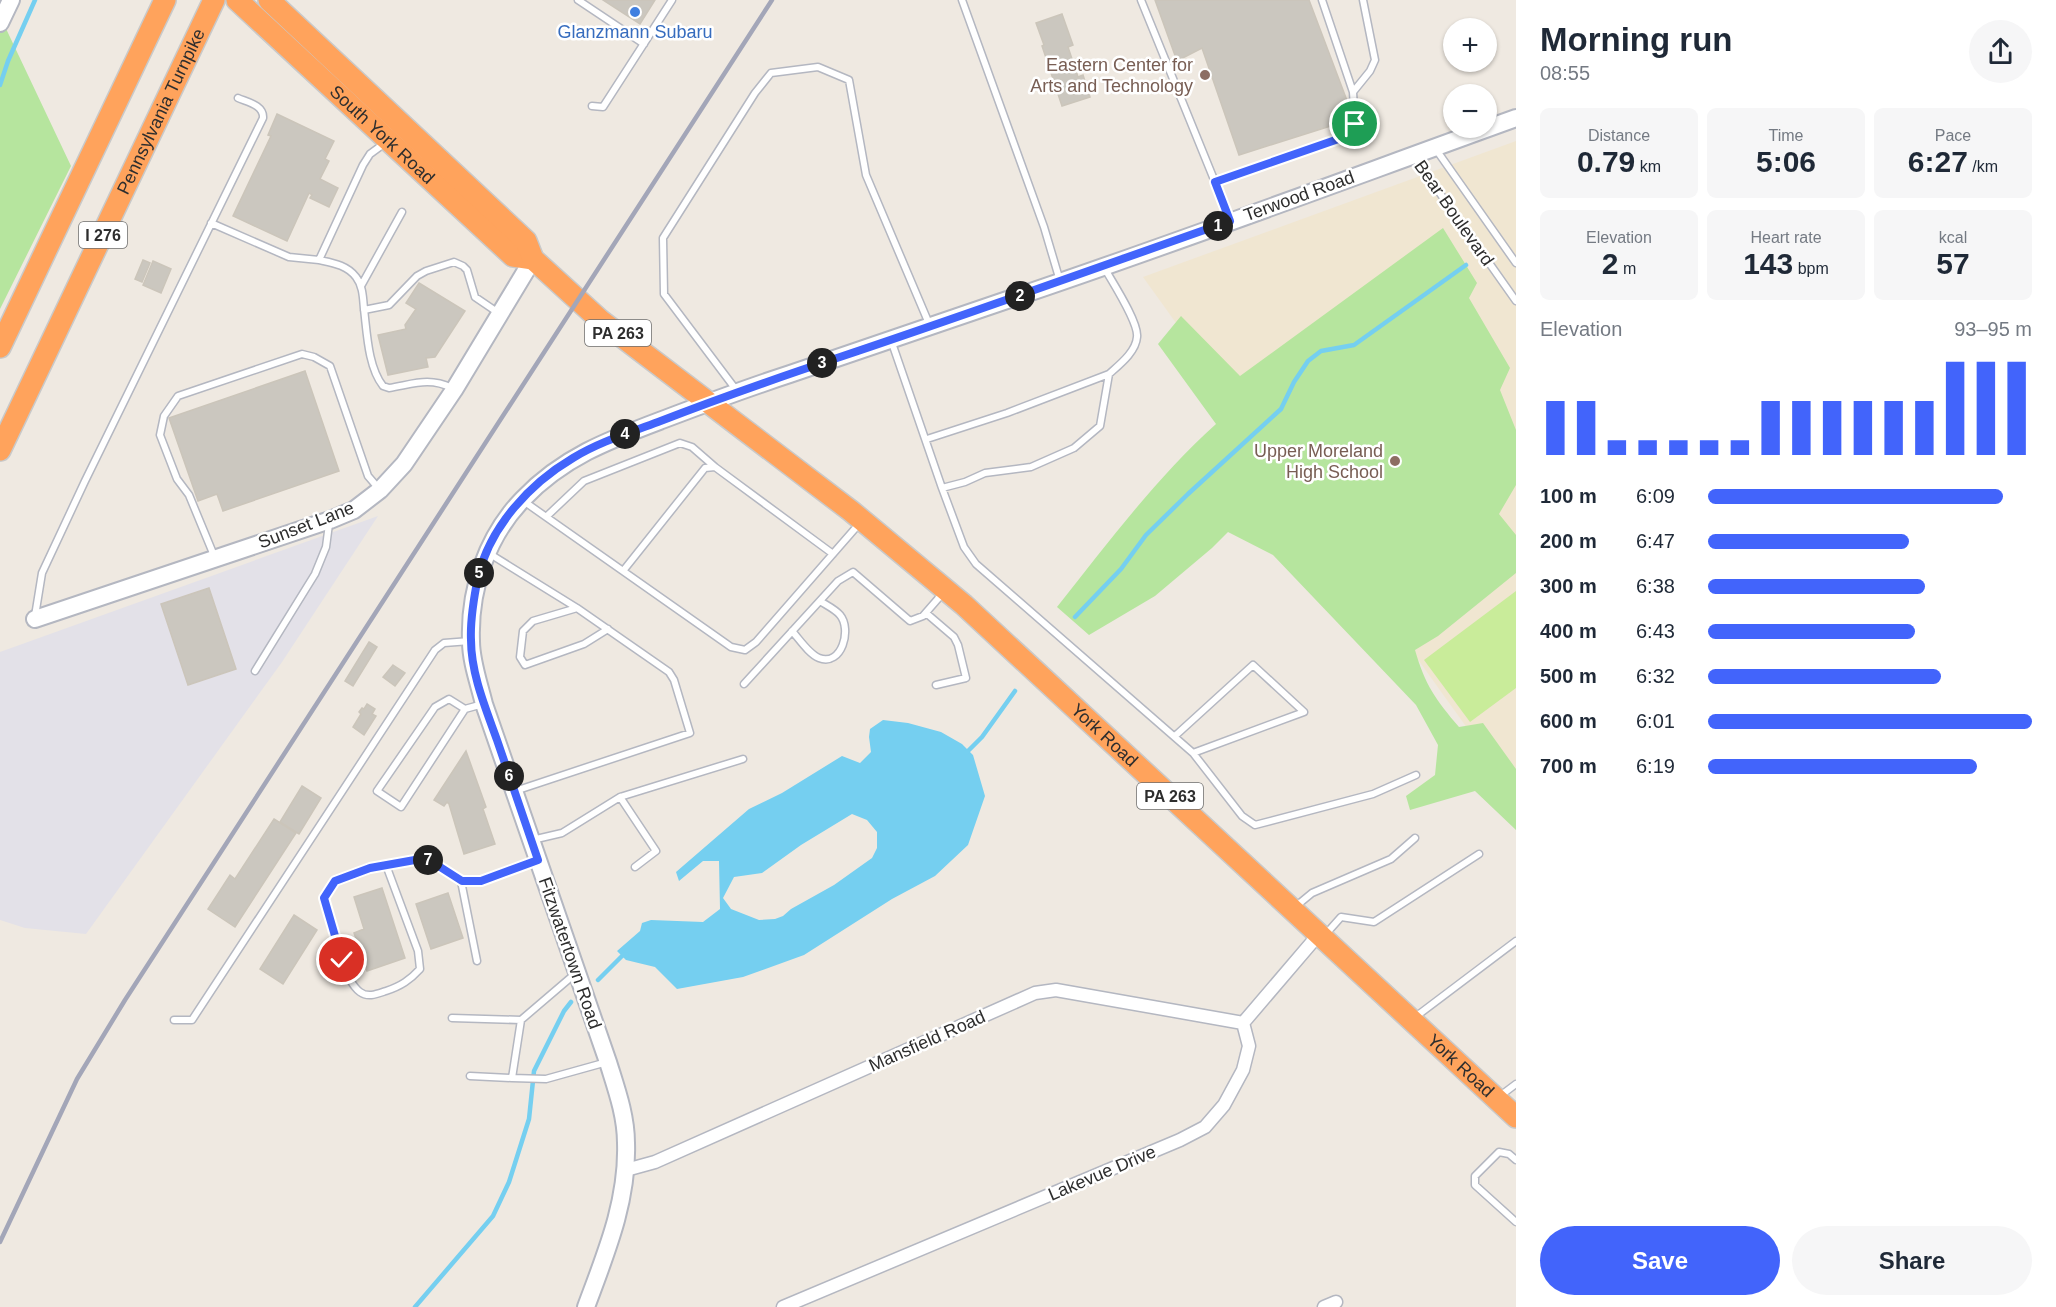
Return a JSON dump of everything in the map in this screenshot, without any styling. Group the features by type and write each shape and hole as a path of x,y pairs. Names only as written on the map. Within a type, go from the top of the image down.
{"highway":[{"name":"I 276","path":"0,347 165,0"},
{"name":"South York Road","path":"237,0 513,256 533,259"},
{"name":"South York Road","path":"269,0 526,241 533,259 600,320 816,484"},
{"name":"Pennsylvania Turnpike","path":"0,450 209,9"},
{"name":"York Road","path":"816,484 946,590 1516,1117"}],"street":[{"name":"Terwood Road","path":"707,402 1060,282 1516,118"},
{"name":"Sunset Lane","path":"35,619 354,510 380,490 404,464 454,390 533,259"},
{"name":"Fitzwatertown Road","path":"586,1307 615,1229 623,1194 626,1170 624,1120 608,1062 484,704 475,670 471,641 473,603 487,552 502,524 544,478 589,449 707,402"},
{"path":"1243,1023 1321,936"},
{"name":"Mansfield Road","path":"626,1170 656,1162 1035,993 1056,990 1243,1023"},
{"name":"Lakevue Drive","path":"783,1307 1180,1140 1205,1127 1224,1105 1243,1070 1249,1046 1243,1023"}],"lane":[{"path":"578,0 644,44"},
{"path":"592,106 603,107 672,0"},
{"path":"962,0 1044,227 1060,282"},
{"path":"1141,0 1230,221"},
{"path":"1215,182 1347,136 1355,124 1353,92 1322,0"},
{"path":"1353,92 1370,71 1375,60 1363,0"},
{"path":"737,391 664,294 663,238 755,93 771,73 818,67 849,80 867,175 930,326"},
{"path":"35,619 42,573 263,118 264,113 261,109 238,98"},
{"path":"319,260 370,154 388,141"},
{"name":"Bear Boulevard","path":"1434,148 1516,262"},
{"name":"Bear Boulevard","path":"1413,155 1516,301"},
{"path":"361,286 402,212"},
{"path":"211,223 289,257 319,260 344,267 356,276 361,286 373,364 383,386 389,388 431,381 439,382 454,390"},
{"path":"364,310 389,305 417,276 454,262 467,270 475,297 500,314"},
{"path":"927,439 1006,413 1109,374 1134,348 1138,337 1134,322 1104,266"},
{"path":"891,340 964,547 976,564 1193,753 1242,816 1255,825 1373,794 1416,775"},
{"path":"215,559 189,495 177,479 160,435 164,416 177,396 302,354 314,357 330,366 368,476 380,490"},
{"path":"942,488 965,482 985,473 1031,466 1074,448 1100,426 1109,374"},
{"path":"546,517 584,481 680,443 692,447 715,467 832,554"},
{"path":"623,571 705,468 715,467"},
{"path":"522,500 731,647 745,650 756,642 862,520"},
{"path":"255,670 315,574 326,547 330,520"},
{"path":"487,552 577,608 669,672 674,680 690,733 514,792"},
{"path":"744,684 838,581 853,572 910,621 923,616 946,590"},
{"path":"792,631 820,659 830,659 838,653 845,642 846,628 840,615 820,601"},
{"path":"577,608 533,621 523,631 520,657 525,665 584,644 608,629"},
{"path":"926,613 954,637 966,678 936,685"},
{"path":"174,1020 192,1020 435,650 444,643 471,641"},
{"path":"1174,736 1253,665 1304,712 1193,753"},
{"path":"465,709 449,699 435,707 377,791 401,807 465,709 484,704"},
{"path":"531,841 562,833 620,797 743,759"},
{"path":"620,797 656,851 636,867"},
{"path":"1292,910 1306,896 1391,859 1415,838"},
{"path":"1321,936 1341,917 1374,922 1479,854"},
{"path":"386,865 418,951 420,969 408,981 372,996 361,993 350,981 332,929 324,898 335,881 370,868 386,865 426,858 461,880 481,881 538,860"},
{"path":"461,880 477,961"},
{"path":"1411,1020 1516,941"},
{"path":"452,1018 521,1020 577,972"},
{"path":"516,1078 521,1020"},
{"path":"470,1077 546,1078 608,1062"},
{"path":"1496,1099 1516,1084"},
{"path":"1516,1160 1509,1154 1498,1152 1475,1176 1475,1185 1516,1222"}],"shaded area":[{"name":"Upper Moreland High School","path":"1516,141 1516,794 1143,277"},
{"path":"378,516 282,662 86,934 25,928 0,920 0,652"}],"green space":[{"path":"0,16 71,166 0,309"},
{"name":"Upper Moreland High School","path":"1443,228 1477,283 1469,298 1510,368 1500,390 1516,430 1516,485 1499,514 1516,535 1516,573 1438,636 1415,650 1432,691 1459,727 1483,723 1516,769 1516,830 1475,791 1410,810 1406,796 1435,775 1438,745 1416,705 1273,555 1228,532 1155,596 1089,635 1057,607 1153,489 1216,424 1158,344 1181,316 1240,376"},
{"path":"1516,591 1516,688 1470,722 1424,660"}],"water":[{"path":"883,720 908,723 941,732 962,744 973,755 985,796 968,845 935,876 892,899 804,955 743,977 677,989 655,967 626,960 617,951 640,931 642,923 651,920 703,922 720,909 719,861 703,861 679,881 676,872 749,809 782,793 842,756 860,763 871,752 870,729","holes":["852,814 867,820 877,832 877,848 872,858 834,885 791,909 783,916 759,920 731,909 723,898 734,877 762,873 801,845"]}],"building":[{"name":"Glanzmann Subaru","path":"603,0 655,0 640,24"},
{"name":"Eastern Center for Arts and Technology","path":"1155,0 1309,0 1349,106 1335,114 1340,123 1239,155 1202,48 1177,61"},
{"path":"1062,14 1073,45 1068,47 1078,77 1083,75 1090,97 1062,106 1036,23"},
{"path":"277,114 334,141 325,159 329,161 320,179 338,188 329,207 310,198 312,195 309,193 287,241 233,216 271,136 268,135"},
{"path":"143,260 150,263 142,282 135,279"},
{"path":"153,261 171,269 161,293 143,285"},
{"path":"419,283 465,311 435,357 426,358 428,367 388,375 378,335 406,329 405,325 416,309 406,303"},
{"path":"305,371 339,471 223,511 217,494 198,501 169,418"},
{"path":"209,588 236,669 188,685 161,604"},
{"path":"369,642 377,647 353,686 345,681"},
{"path":"393,665 405,673 395,686 383,677"},
{"path":"367,704 375,709 372,714 376,716 364,735 353,727 361,714 359,712"},
{"path":"466,751 486,807 483,809 495,844 464,854 449,804 447,802 444,806 434,800"},
{"path":"302,786 321,798 299,834 280,822"},
{"path":"274,819 296,833 235,927 208,909 230,875 235,879"},
{"path":"382,888 405,958 367,971 354,933 364,929 354,897"},
{"path":"448,893 463,938 431,949 416,904"},
{"path":"294,915 317,930 283,984 260,969"}],"waterway":[{"path":"0,85 35,0"},
{"path":"1075,617 1121,569 1146,535 1281,409 1294,382 1308,361 1321,351 1354,345 1466,265"},
{"path":"967,752 982,737 1015,691"},
{"path":"598,980 623,955 627,955"},
{"path":"415,1307 493,1216 509,1182 529,1119 534,1071 564,1011 571,1002"}],"railway":[{"path":"0,1242 77,1079 125,1000 772,0"}],"place":[{"name":"Glanzmann Subaru","path":"635,12"},
{"name":"Eastern Center for Arts and Technology","path":"1205,75"},
{"name":"Upper Moreland High School","path":"1395,461"}],"route":[{"path":"342,960 324,898 335,881 370,868 426,858 462,881 481,881 538,860 484,704 475,670 471,641 473,603 487,552 502,524 544,478 572,458 598,445 729,394 1060,282 1230,221 1215,182 1347,136 1355,124"}]}
